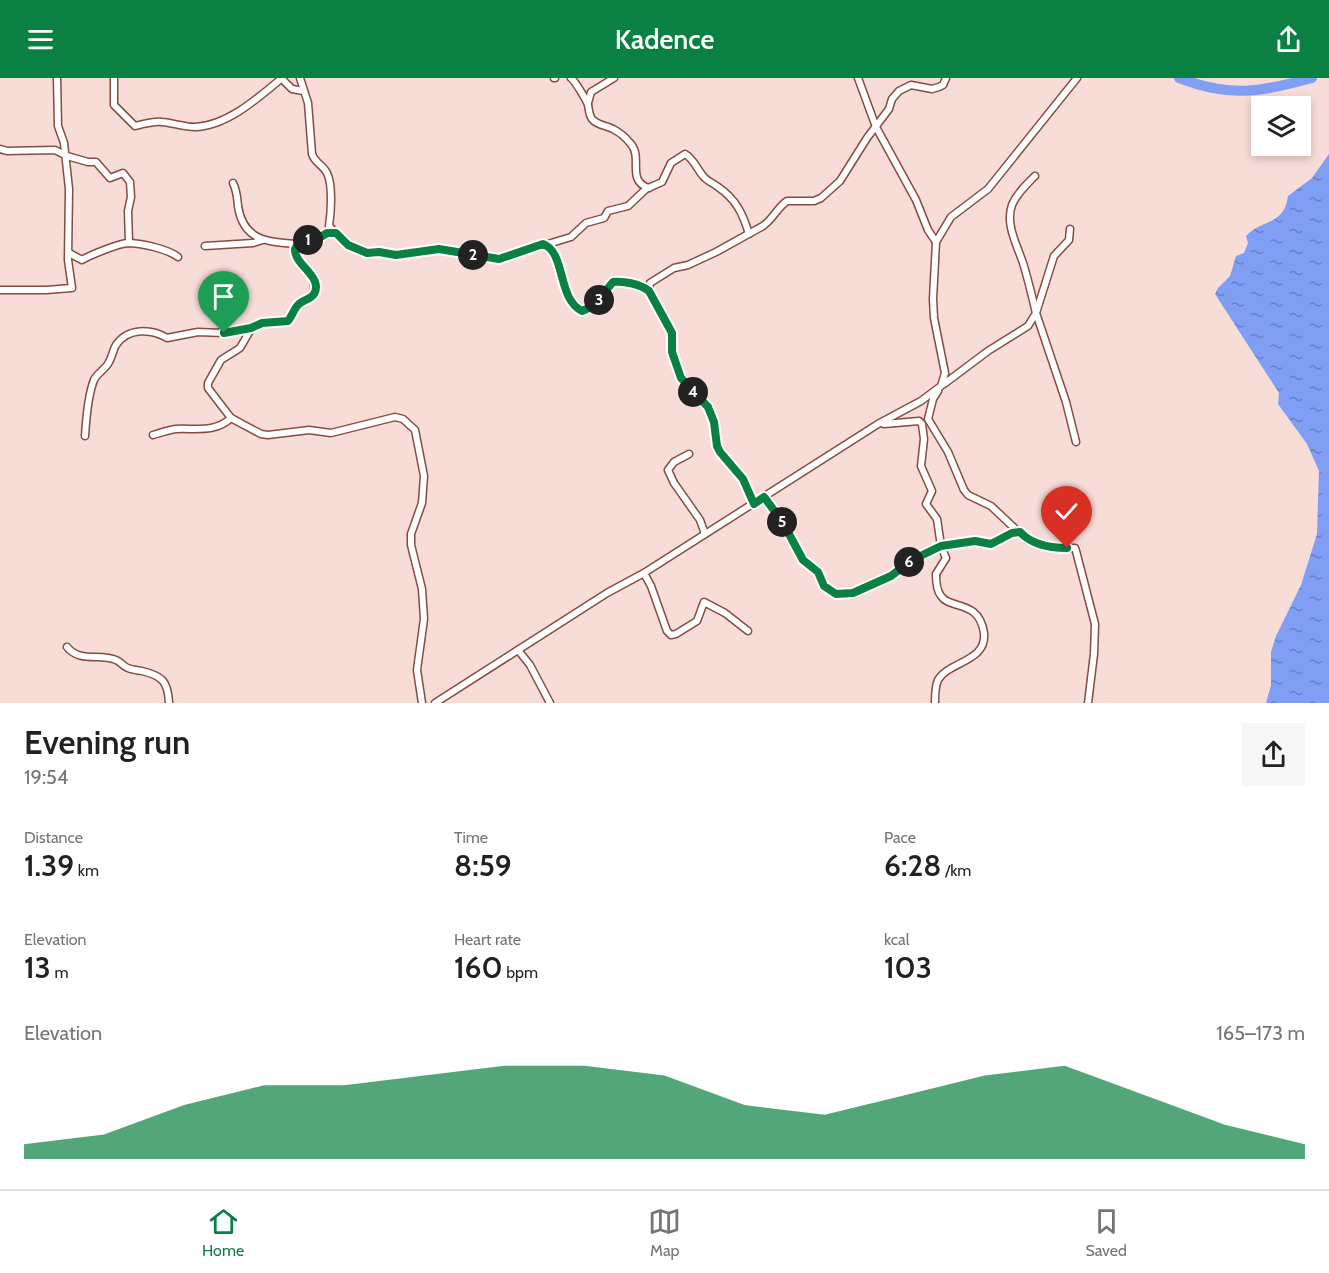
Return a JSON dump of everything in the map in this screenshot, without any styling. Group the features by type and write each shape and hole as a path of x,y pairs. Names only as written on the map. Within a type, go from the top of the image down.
{"street":[{"path":"0,290 72,288 67,156 58,126 57,78"},
{"path":"114,78 114,105 135,126 161,122 195,127 231,117 266,93 282,78 292,89 304,91"},
{"path":"300,78 308,103 312,154 314,160 324,167 328,174 329,226 348,245 367,253 379,252 396,255 439,249 499,259 571,237 586,223 604,219 608,211 628,206 649,188 662,182 671,163 678,157 687,155 704,177 721,188 737,205 749,234"},
{"path":"571,78 577,83 580,93 588,103 593,120 611,128 631,143 635,155 636,177 642,185 649,188"},
{"path":"588,103 591,92 614,78"},
{"path":"858,78 876,127 936,242"},
{"path":"649,291 650,283 660,276 716,252 770,221 779,207 787,201 814,201 826,194 840,181 867,138 889,109 898,91 912,86 932,89 943,85 946,78"},
{"path":"1077,78 988,189 951,217 936,242 934,318 945,373 941,386 933,399 928,419 948,452 968,495 991,506 1027,540 1053,548 1074,548 1076,551 1095,624 1088,703"},
{"path":"0,148 13,151 52,150 88,162 96,162 110,178 123,173 130,182 129,243"},
{"path":"1035,176 1012,205 1011,226 1035,313 1066,402 1076,442"},
{"path":"233,183 246,231 257,238 298,244"},
{"path":"435,703 878,424 921,401 988,351 1028,326 1035,313 1054,256 1068,240 1070,229"},
{"path":"85,436 86,416 94,379 105,369 117,344 125,337 137,331 156,331 167,338 198,332 236,332 262,323 288,321 296,306 313,295 315,282 295,254 295,249 305,240 319,238 327,233 336,233"},
{"path":"205,246 253,243 263,239"},
{"path":"69,253 82,261 93,254 129,243 171,252 178,257"},
{"path":"543,244 554,254 562,284 577,309 582,311 593,306 613,282 630,283 645,287 649,291 672,333 672,352 681,378 708,407 714,422 717,446 743,479 754,504"},
{"path":"1028,326 1041,327"},
{"path":"251,328 240,348 221,360 208,382 210,391 231,418 261,434 268,435 309,430 331,433 395,417 403,419 415,430 424,476 422,503 411,534 411,544 422,589 424,620 417,670 422,703"},
{"path":"236,332 245,338"},
{"path":"153,435 175,429 217,428 231,418"},
{"path":"878,424 919,421 922,424 924,439 921,466 932,491 926,504 937,519 945,558 936,574 940,594 946,601 972,610 979,618 984,634 982,646 970,660 947,671 937,681 935,703"},
{"path":"689,454 674,462 668,470 674,483 700,520 705,534"},
{"path":"764,497 782,521 803,560 818,572 824,586 836,594 853,593 891,576 912,560 941,546 975,541 991,544 1012,533 1020,532"},
{"path":"644,573 667,631 671,635 697,621 705,602 725,613 748,631"},
{"path":"67,647 88,658 116,660 127,668 157,676 165,682 169,690 169,703"},
{"path":"518,650 530,665 550,703"}],"water":[{"path":"1329,154 1329,703 1266,703 1271,685 1271,652 1276,636 1301,585 1317,534 1319,471 1307,444 1278,404 1279,393 1215,294 1230,276 1236,256 1244,253 1248,243 1246,236 1282,213 1288,196 1312,178"}],"waterway":[{"path":"1179,78 1214,88 1246,91 1277,87 1312,78"}],"route":[{"path":"224,333 236,332 262,323 288,321 296,306 309,299 315,288 311,275 296,258 295,249 305,240 319,238 327,233 336,233 348,245 367,253 384,252 396,255 439,249 499,259 543,244 547,245 556,258 562,284 577,309 582,311 593,306 613,282 630,283 645,287 649,291 671,328 672,352 681,378 708,407 714,422 714,433 720,452 743,479 754,504 764,497 782,521 803,560 818,572 824,586 830,591 836,594 853,593 877,580 891,576 912,560 941,546 975,541 991,544 1012,533 1020,532 1027,540 1038,544 1053,548 1067,548"}]}
